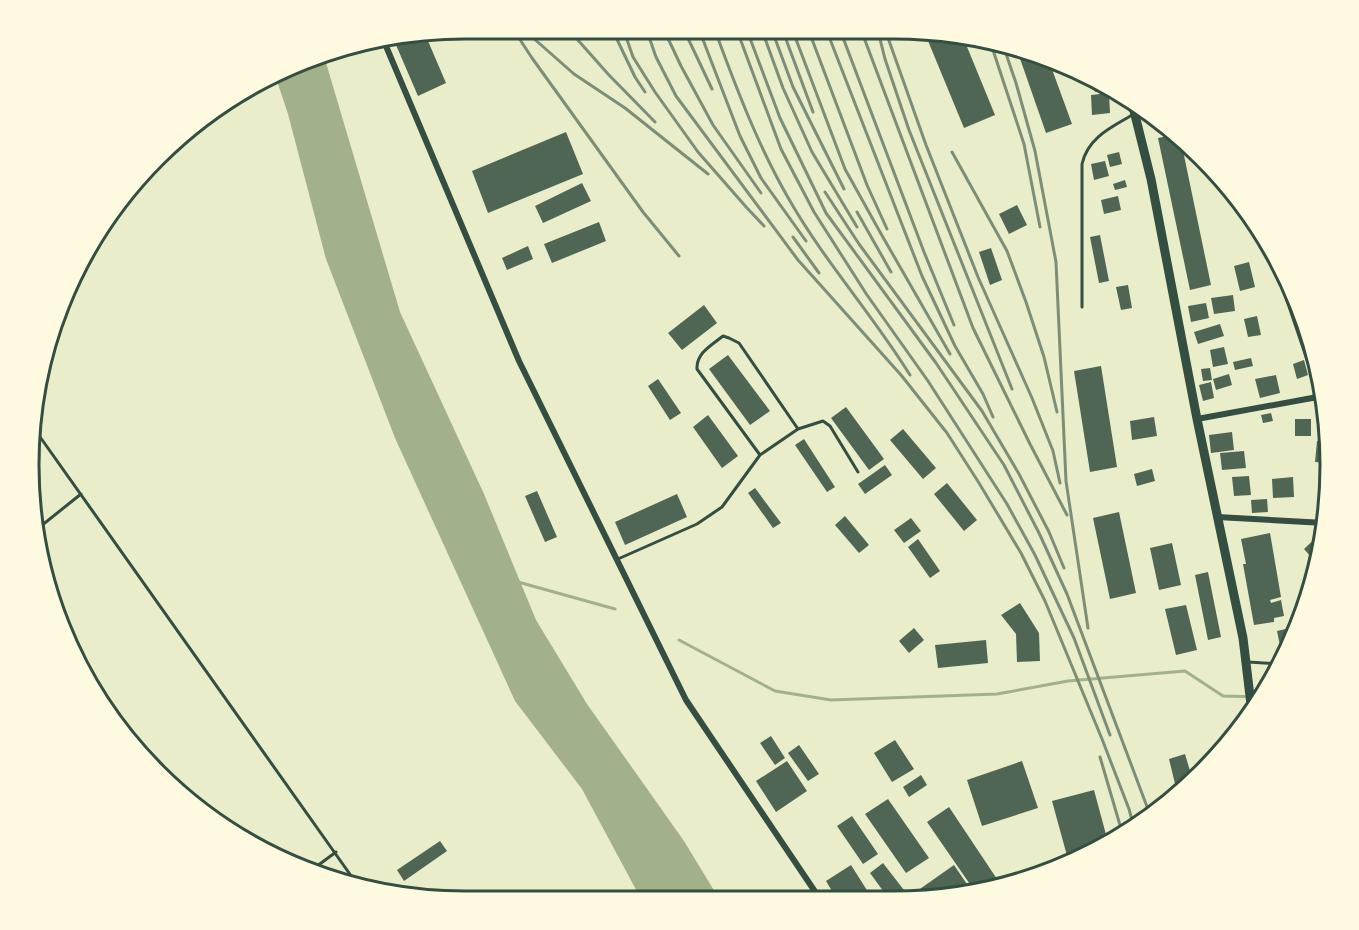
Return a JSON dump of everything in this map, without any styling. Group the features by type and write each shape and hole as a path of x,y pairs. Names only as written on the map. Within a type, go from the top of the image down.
{"main road":[{"path":"1135,114 1151,179 1197,419 1243,638 1250,699"}],"street":[{"path":"386,46 519,361 686,700 815,891"},
{"path":"1197,419 1314,398"},
{"path":"1217,517 1316,522"}],"lane":[{"path":"1082,307 1082,164 1084,153 1097,137 1132,112"},
{"path":"760,455 697,369 702,353 723,336 739,344 798,429"},
{"path":"617,560 697,524 722,507 760,455 798,429 823,422 830,426 858,472"},
{"path":"40,437 351,875"},
{"path":"43,524 81,494"},
{"path":"1246,662 1271,663"},
{"path":"319,865 336,852"}],"shaded area":[{"path":"326,63 400,312 484,494 536,620 587,704 684,841 714,891 637,891 582,789 515,701 395,438 326,259 278,83"}],"building":[{"path":"428,41 446,83 418,96 396,45"},
{"path":"928,41 966,45 995,115 964,128"},
{"path":"1020,59 1052,69 1072,124 1046,133"},
{"path":"1103,94 1109,97 1110,113 1092,115 1091,95"},
{"path":"566,132 583,174 488,213 472,171"},
{"path":"1165,137 1184,153 1211,285 1190,290 1158,138"},
{"path":"1119,152 1122,164 1110,167 1107,155"},
{"path":"1105,161 1109,176 1094,180 1091,164"},
{"path":"1125,180 1127,187 1115,190 1113,184"},
{"path":"582,183 591,201 543,223 535,206"},
{"path":"1118,196 1121,210 1104,214 1101,200"},
{"path":"1017,205 1027,225 1009,234 999,214"},
{"path":"599,222 606,241 552,263 544,244"},
{"path":"1100,235 1109,281 1099,283 1090,237"},
{"path":"528,246 533,259 507,270 502,258"},
{"path":"991,248 1002,280 990,285 979,252"},
{"path":"1249,262 1255,287 1240,291 1234,266"},
{"path":"1128,285 1132,308 1121,310 1116,287"},
{"path":"1233,295 1235,311 1214,314 1211,298"},
{"path":"1206,303 1209,318 1191,322 1188,306"},
{"path":"704,305 717,323 682,350 668,333"},
{"path":"1257,316 1261,335 1248,337 1244,319"},
{"path":"1220,324 1224,336 1198,344 1194,332"},
{"path":"1224,347 1228,364 1213,367 1210,350"},
{"path":"728,355 770,411 750,425 709,369"},
{"path":"1251,358 1253,366 1235,370 1233,362"},
{"path":"1304,360 1308,375 1297,379 1293,364"},
{"path":"1101,366 1117,467 1090,472 1074,371"},
{"path":"1210,368 1212,380 1203,381 1201,369"},
{"path":"1229,374 1232,385 1216,390 1213,379"},
{"path":"1276,375 1280,393 1260,398 1255,379"},
{"path":"658,379 681,413 670,420 648,386"},
{"path":"1211,382 1214,398 1203,401 1199,385"},
{"path":"846,407 884,459 869,470 831,418"},
{"path":"1271,413 1273,421 1263,423 1261,415"},
{"path":"708,415 738,456 722,468 693,427"},
{"path":"1154,417 1157,436 1132,440 1130,421"},
{"path":"1295,419 1311,419 1311,436 1295,436"},
{"path":"903,429 936,468 923,479 890,440"},
{"path":"1232,432 1234,450 1211,453 1209,435"},
{"path":"804,439 835,487 827,492 795,445"},
{"path":"1317,441 1319,441 1320,462 1315,462"},
{"path":"1244,451 1246,468 1222,470 1220,453"},
{"path":"885,465 892,475 865,494 858,484"},
{"path":"1152,469 1155,481 1137,486 1134,474"},
{"path":"1249,476 1251,495 1234,496 1232,477"},
{"path":"1293,477 1294,497 1273,498 1272,479"},
{"path":"947,483 977,520 964,531 934,494"},
{"path":"755,488 781,523 773,528 748,493"},
{"path":"537,491 557,537 545,542 525,496"},
{"path":"677,494 687,517 625,545 615,522"},
{"path":"1267,499 1268,512 1252,513 1251,500"},
{"path":"1119,512 1136,593 1110,599 1093,518"},
{"path":"845,516 869,545 859,553 835,525"},
{"path":"911,518 921,531 904,543 894,530"},
{"path":"1270,533 1281,597 1270,600 1271,603 1281,600 1284,616 1274,618 1274,622 1254,625 1241,539"},
{"path":"918,539 940,571 930,578 908,547"},
{"path":"1313,540 1310,556 1304,549"},
{"path":"1172,543 1181,585 1159,590 1150,548"},
{"path":"1208,572 1221,637 1208,640 1195,575"},
{"path":"1020,603 1039,633 1040,661 1017,662 1016,634 1001,615"},
{"path":"1186,605 1197,650 1176,655 1165,609"},
{"path":"914,628 924,640 909,653 899,641"},
{"path":"1288,629 1280,645 1277,631"},
{"path":"986,640 988,663 938,668 935,645"},
{"path":"771,736 785,758 775,765 760,743"},
{"path":"895,740 914,769 892,782 874,753"},
{"path":"799,745 819,774 808,781 788,753"},
{"path":"1185,754 1190,771 1175,785 1169,759"},
{"path":"787,761 807,791 776,812 756,781"},
{"path":"1022,761 1038,808 982,826 967,780"},
{"path":"921,775 927,785 909,797 903,787"},
{"path":"1094,790 1106,835 1067,854 1052,801"},
{"path":"888,799 929,858 906,873 865,814"},
{"path":"949,807 996,878 970,884 927,822"},
{"path":"852,816 878,854 863,864 837,826"},
{"path":"440,841 447,851 404,881 397,870"},
{"path":"883,863 904,891 883,891 870,873"},
{"path":"851,865 867,891 832,891 826,881"},
{"path":"954,865 967,884 950,887 918,890"}],"waterway":[{"path":"518,582 615,609"},
{"path":"679,640 775,691 831,700 997,694 1068,681 1185,671 1223,696 1251,697"}],"railway":[{"path":"520,39 643,212 679,256"},
{"path":"534,39 574,74 625,108 708,174"},
{"path":"577,39 655,122"},
{"path":"617,39 645,92"},
{"path":"627,39 633,57 655,92 698,152 764,226"},
{"path":"650,39 656,57 676,96 798,260 901,375 947,433 979,483 1021,553 1045,601 1102,739 1132,819"},
{"path":"668,39 713,125 761,193"},
{"path":"688,39 712,89"},
{"path":"703,39 740,136 761,178 806,241"},
{"path":"718,39 758,140 790,201 818,245 910,375"},
{"path":"740,39 781,149 814,212 867,295 928,381 1007,504 1035,555 1074,638 1110,735"},
{"path":"750,39 780,118 826,213 936,363 1004,465 1067,594 1147,807"},
{"path":"765,39 783,88 812,152 857,227"},
{"path":"775,39 793,87 844,189"},
{"path":"786,39 813,112"},
{"path":"796,39 845,169 950,354"},
{"path":"812,39 867,185 887,229"},
{"path":"830,39 922,276 955,346 983,394 993,417"},
{"path":"844,39 954,325"},
{"path":"865,39 973,328 1067,515"},
{"path":"880,39 909,130 1012,389"},
{"path":"888,39 926,145 978,277 1053,451 1060,483"},
{"path":"993,51 1024,144 1040,227"},
{"path":"1006,55 1035,151 1056,262 1066,481 1088,628"},
{"path":"952,152 1007,251 1044,357 1057,412"},
{"path":"825,192 859,244 982,411 1019,474 1049,532 1064,568"},
{"path":"857,212 891,272"},
{"path":"793,237 819,273"},
{"path":"1100,757 1120,826"}]}
